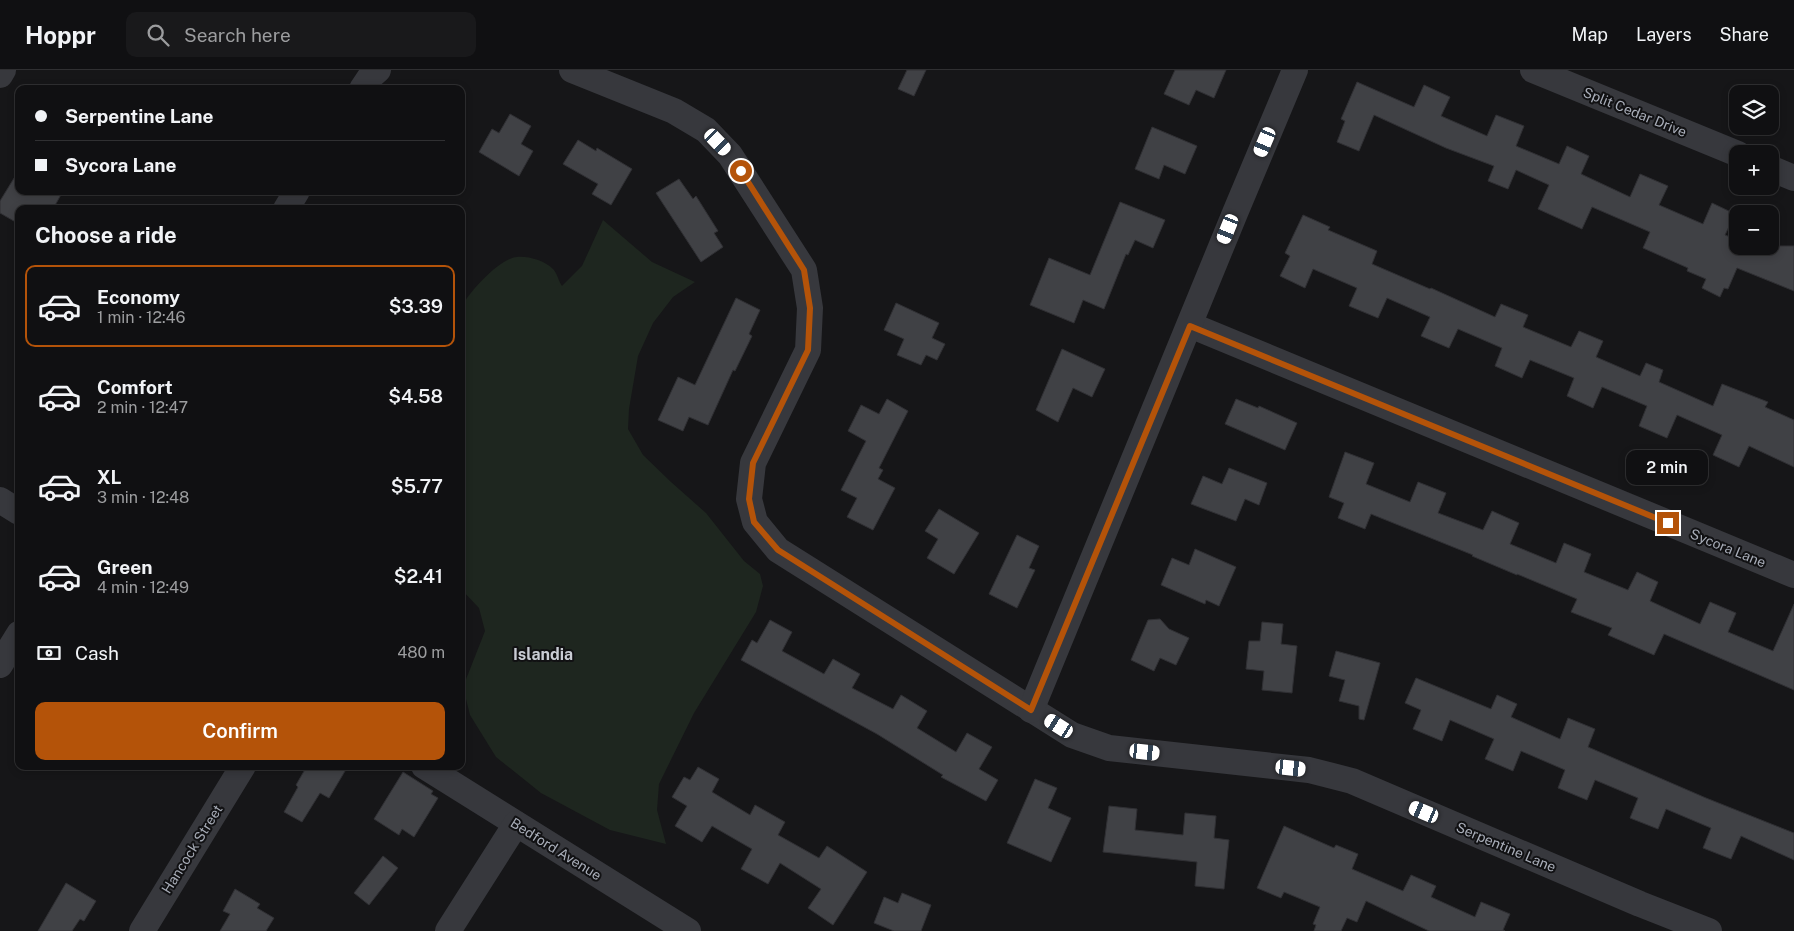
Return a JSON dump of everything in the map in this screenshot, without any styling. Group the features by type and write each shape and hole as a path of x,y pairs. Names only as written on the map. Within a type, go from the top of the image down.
{"street":[{"path":"0,75 3,70"},
{"path":"365,85 378,70"},
{"name":"Serpentine Lane","path":"572,70 674,111 706,130 730,155 804,270 810,308 808,350 753,463 749,499 754,522 778,550 1072,735 1109,748 1309,770 1352,781 1631,900 1709,931"},
{"path":"1031,710 1235,213 1296,70"},
{"name":"Split Cedar Drive","path":"1533,70 1729,150"},
{"path":"1779,172 1794,178"},
{"name":"Sycora Lane","path":"1190,326 1794,575"},
{"path":"0,500 15,509"},
{"path":"0,664 15,640"},
{"name":"Hancock Street","path":"142,931 241,770"},
{"name":"Bedford Avenue","path":"430,770 688,931"},
{"path":"448,931 516,824"}],"shaded area":[{"path":"603,220 652,262 695,282 673,297 653,323 638,356 629,409 628,429 643,455 706,513 744,561 760,574 763,586 756,612 694,713 659,784 657,810 666,844 610,830 541,793 496,757 470,715 465,695 465,682 485,631 479,608 465,593 465,302 485,277 510,259 527,257 550,266 562,286 582,266"}],"building":[{"path":"907,70 926,70 914,96 898,89"},
{"path":"1175,70 1226,70 1214,98 1196,90 1189,105 1164,94"},
{"path":"1357,82 1414,107 1424,85 1450,97 1441,116 1487,136 1496,115 1524,126 1516,146 1559,164 1567,146 1589,156 1581,174 1630,197 1640,174 1668,186 1659,205 1703,224 1712,203 1729,211 1729,227 1725,235 1729,237 1729,255 1779,255 1779,246 1794,246 1794,291 1737,268 1728,289 1724,288 1720,297 1702,288 1706,279 1687,271 1688,268 1643,248 1650,232 1592,207 1582,229 1538,209 1549,185 1516,170 1508,189 1488,181 1494,166 1446,148 1374,115 1359,151 1337,142 1345,121 1341,119"},
{"path":"510,114 531,126 521,144 533,151 519,176 479,152 492,129 499,133"},
{"path":"1152,127 1197,146 1185,174 1164,165 1159,179 1135,169"},
{"path":"578,140 596,151 597,148 632,169 611,205 592,194 598,184 563,164"},
{"path":"15,177 15,195 61,195 55,205 15,205 15,222 0,213 0,201"},
{"path":"679,179 693,199 696,196 718,231 714,233 723,247 701,262 656,193"},
{"path":"1120,202 1165,220 1153,248 1135,240 1128,255 1126,254 1104,309 1083,300 1074,323 1030,305 1049,258 1090,275"},
{"path":"1303,215 1330,227 1328,230 1377,251 1372,264 1495,317 1501,304 1528,315 1523,327 1571,347 1579,331 1603,341 1596,357 1640,376 1646,363 1663,370 1659,382 1713,406 1722,384 1768,402 1765,407 1794,420 1794,467 1749,446 1739,467 1713,455 1722,435 1677,415 1667,438 1639,426 1647,406 1602,387 1593,408 1567,396 1574,378 1530,360 1522,378 1495,366 1502,348 1458,329 1449,348 1421,336 1430,317 1387,298 1378,318 1349,306 1357,288 1313,269 1305,288 1280,276 1290,256 1285,253"},
{"path":"736,298 760,310 749,334 752,336 735,371 733,370 708,425 689,417 683,431 658,420 678,377 695,385"},
{"path":"896,303 939,323 932,338 945,344 937,360 926,355 921,365 897,355 904,339 884,330"},
{"path":"1062,349 1105,369 1092,397 1073,388 1058,422 1036,410"},
{"path":"887,399 908,411 879,468 883,470 878,479 895,488 873,530 847,517 857,498 841,490 866,441 848,431 861,405 879,414"},
{"path":"1236,399 1258,408 1259,406 1297,423 1285,450 1225,424"},
{"path":"1345,452 1374,463 1366,484 1410,502 1418,482 1446,493 1438,513 1483,530 1492,511 1519,523 1510,544 1556,563 1564,543 1591,554 1584,572 1628,590 1637,572 1658,582 1650,601 1700,624 1710,602 1736,613 1728,632 1773,651 1794,604 1794,690 1664,634 1654,655 1608,635 1612,628 1571,612 1577,599 1371,514 1365,529 1338,518 1344,503 1329,497"},
{"path":"1229,468 1267,483 1259,505 1245,499 1236,521 1191,504 1203,476 1222,484"},
{"path":"939,509 979,533 954,574 927,558 938,539 925,531"},
{"path":"1017,535 1039,546 1029,568 1035,570 1017,608 989,594"},
{"path":"1195,549 1236,567 1219,606 1206,600 1205,604 1161,585 1172,558 1189,565"},
{"path":"1160,619 1169,629 1189,638 1176,665 1160,658 1154,671 1131,660 1148,620"},
{"path":"770,620 792,632 782,651 824,674 833,659 860,674 852,688 893,709 901,695 927,711 917,728 956,752 967,733 992,747 979,769 998,780 986,801 941,777 943,775 877,734 741,660 752,640 757,643"},
{"path":"1262,622 1283,624 1281,644 1297,646 1292,693 1262,690 1264,671 1246,669 1249,641 1260,641"},
{"path":"1336,651 1380,663 1364,720 1359,719 1359,706 1339,701 1345,680 1329,676"},
{"path":"1416,678 1491,709 1497,695 1517,704 1511,717 1560,739 1568,718 1595,729 1588,747 1706,798 1794,833 1794,860 1741,836 1731,859 1703,848 1711,828 1666,809 1658,829 1630,818 1638,798 1595,780 1587,800 1558,788 1565,770 1521,751 1513,771 1485,759 1494,739 1450,720 1442,741 1413,729 1421,710 1405,703"},
{"path":"698,767 719,779 712,792 750,815 755,805 785,822 778,835 819,858 827,846 867,872 833,925 808,908 821,889 780,863 768,884 741,869 752,849 712,826 702,842 675,826 687,806 672,797 684,777 690,780"},
{"path":"305,770 346,770 329,798 320,793 302,822 284,812 298,787 296,785"},
{"path":"403,772 433,791 431,794 438,798 414,837 402,829 399,835 374,819"},
{"path":"1035,779 1057,788 1048,808 1071,818 1051,862 1007,843"},
{"path":"1109,806 1137,809 1135,830 1183,835 1185,813 1216,816 1214,838 1229,840 1224,889 1195,886 1197,862 1103,852"},
{"path":"1284,826 1334,848 1336,845 1358,854 1352,869 1403,891 1411,875 1436,886 1431,897 1475,917 1481,902 1510,914 1503,930 1505,931 1429,931 1366,901 1357,922 1347,918 1341,931 1314,931 1316,925 1313,924 1320,907 1284,892 1281,898 1257,888"},
{"path":"383,856 398,868 369,905 354,893"},
{"path":"66,883 96,901 84,921 80,919 72,931 38,931"},
{"path":"235,889 260,904 257,908 274,918 266,931 220,931 230,914 223,911"},
{"path":"902,893 931,905 921,931 894,931 874,923 884,897 898,903"}],"district":[{"name":"Islandia","path":"543,654"}],"route":[{"path":"741,171 804,270 810,308 808,350 753,463 749,499 754,522 778,550 1031,710 1190,326 1668,523"}]}
